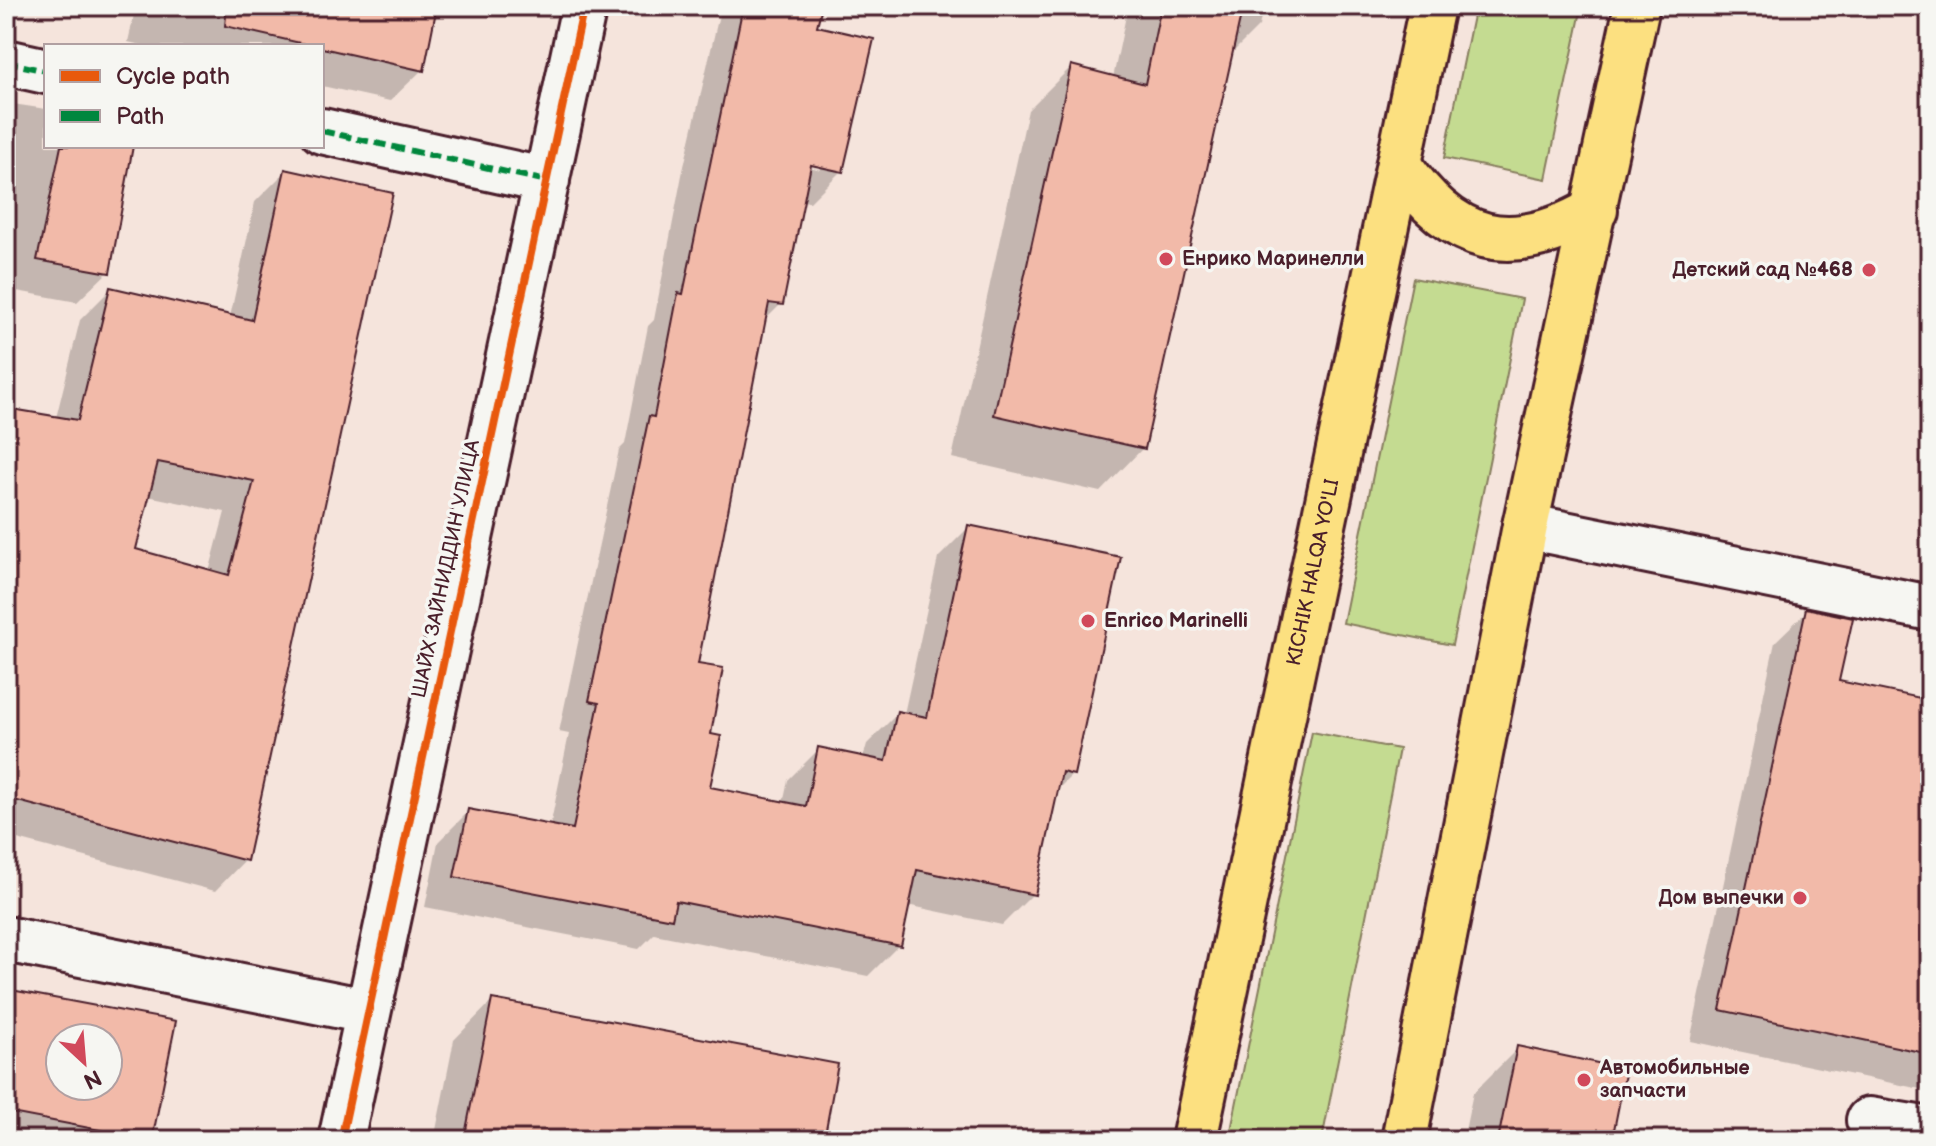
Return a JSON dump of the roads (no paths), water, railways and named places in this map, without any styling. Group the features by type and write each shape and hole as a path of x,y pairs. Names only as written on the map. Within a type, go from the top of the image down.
{"highway":[{"name":"KICHIK HALQA YO'LI","path":"1194,1140 1432,6"},
{"path":"1404,1140 1525,526 1637,6"},
{"path":"1399,164 1437,212 1487,239 1517,239 1546,234 1595,210"}],"street":[{"name":"ШАЙХ ЗАЙНИДДИН УЛИЦА","path":"341,1140 366,1011 584,6"},
{"path":"6,62 44,71"},
{"path":"324,131 547,181"},
{"path":"1525,526 1930,608"},
{"path":"6,939 366,1011"},
{"path":"1869,1120 1930,1130"}],"place":[{"name":"Енрико Маринелли","path":"1166,259"},
{"name":"Детский сад №468","path":"1869,270"},
{"name":"Enrico Marinelli","path":"1088,621"},
{"name":"Дом выпечки","path":"1800,898"},
{"name":"Автомобильные запчасти","path":"1584,1080"}]}
